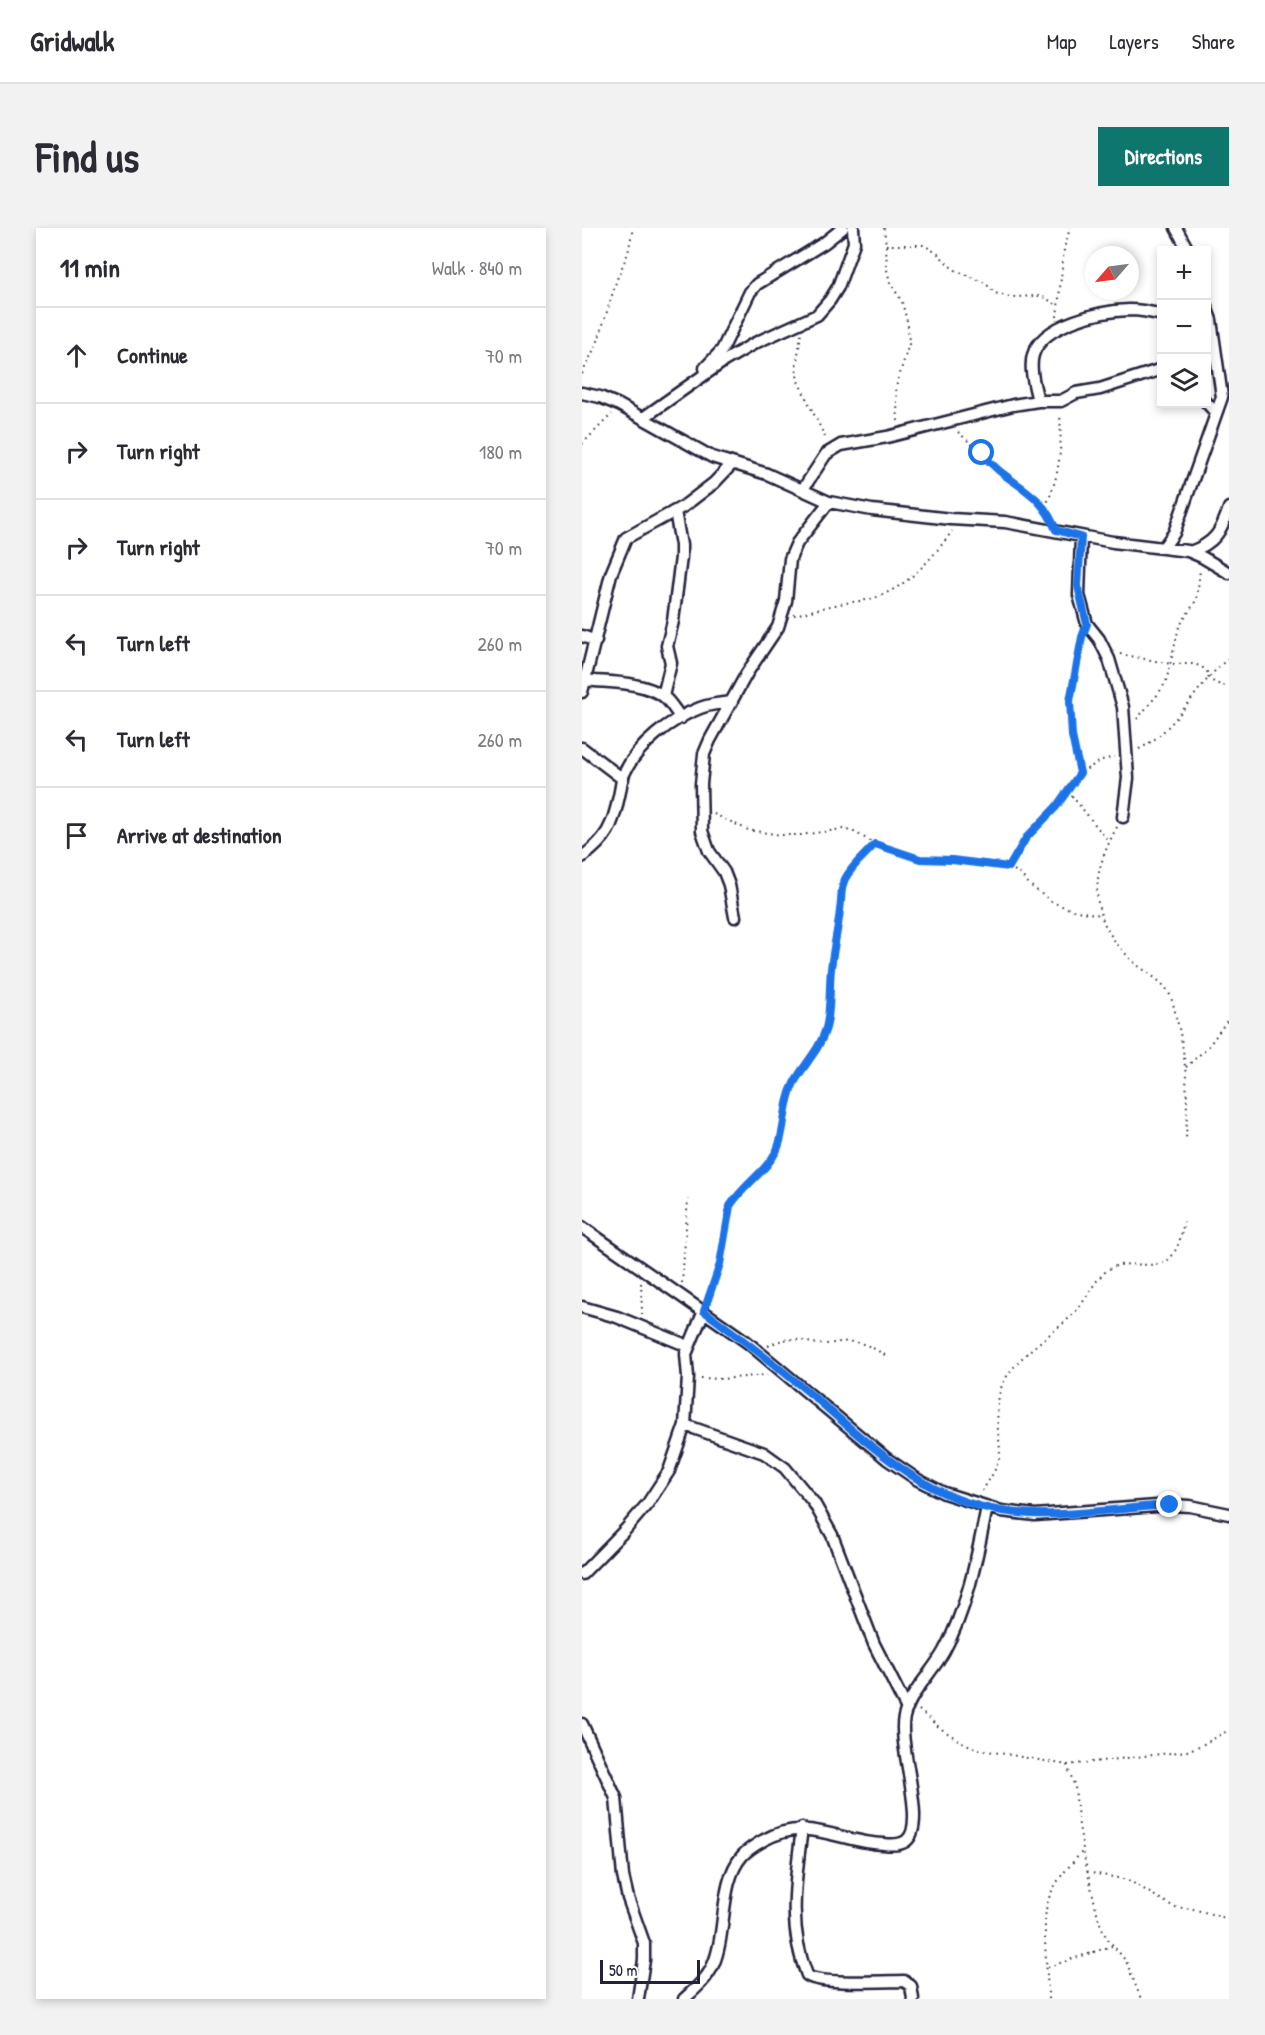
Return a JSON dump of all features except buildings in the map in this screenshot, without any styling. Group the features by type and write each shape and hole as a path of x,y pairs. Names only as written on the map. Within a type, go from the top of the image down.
{"street":[{"path":"690,384 722,350 750,292 843,228"},
{"path":"643,418 724,361 755,343 817,315 838,287 854,243 853,228"},
{"path":"1176,228 1186,246"},
{"path":"1038,401 1032,356 1044,337 1077,320 1129,310 1157,314"},
{"path":"1163,548 1174,533 1216,413 1225,398 1211,334"},
{"path":"802,489 832,449 841,445 900,434 1038,401 1058,402 1076,393 1100,389 1157,370"},
{"path":"582,393 619,405 694,447 732,464 767,474 829,502 872,510 1005,522 1056,530 1081,537 1190,552 1229,573"},
{"path":"1211,408 1216,413"},
{"path":"681,718 663,696 642,687 584,686 611,574 626,538 675,511 708,488 732,464"},
{"path":"735,917 724,872 709,851 704,839 701,808 704,754 747,673 783,617 788,590 788,569 793,551 809,525 829,502"},
{"path":"1190,552 1210,543 1224,525 1229,508"},
{"path":"663,696 671,663 667,646 673,621 681,557 675,511"},
{"path":"1081,537 1078,586 1087,624 1106,652 1118,688 1125,734 1128,778 1123,817"},
{"path":"582,636 596,640"},
{"path":"582,857 603,840 612,824 623,779 631,761 650,740 681,718 699,709 732,702"},
{"path":"582,748 623,779"},
{"path":"582,1227 758,1351 887,1459 918,1480 944,1493 1001,1511 1035,1515 1170,1505 1190,1506 1229,1514"},
{"path":"582,1307 617,1317 688,1346"},
{"path":"582,1575 648,1503 669,1471 685,1425 688,1377 686,1354 704,1311"},
{"path":"685,1425 764,1453 785,1468 814,1503 837,1545 874,1644 908,1706"},
{"path":"684,1999 703,1980 714,1963 727,1891 741,1856 752,1847 786,1830 802,1828 878,1844 900,1844 911,1835 915,1820 902,1733 908,1706 943,1653 952,1634 973,1573 987,1507"},
{"path":"582,1724 616,1798 623,1876 628,1898 644,1943 644,1960 638,1999"},
{"path":"802,1828 794,1896 794,1918 795,1936 807,1975 814,1979 904,1981 911,1986 913,1999"}],"path":[{"path":"582,374 598,341 617,279 628,253 633,228"},
{"path":"884,228 886,270 902,302 908,325 909,344 896,387 900,434"},
{"path":"1057,330 1064,249 1070,228"},
{"path":"886,245 924,245 938,254 953,269 985,283 995,293 1010,297 1041,296 1058,305"},
{"path":"803,321 796,368 798,381 813,416 832,449"},
{"path":"1045,507 1056,483 1059,466 1061,433 1058,402"},
{"path":"582,444 619,405"},
{"path":"951,421 963,439 982,453 992,466 1020,484 1045,507 1056,530"},
{"path":"783,617 836,604 863,602 884,595 926,563 961,519"},
{"path":"1125,734 1166,682 1179,627 1197,599 1202,557"},
{"path":"1080,773 1072,736 1070,701 1082,637 1087,624"},
{"path":"1106,652 1171,664 1195,664 1203,668 1215,683 1229,687"},
{"path":"1009,867 1026,838 1056,807 1080,773 1102,760 1127,754 1155,739 1209,676 1229,658"},
{"path":"1068,791 1109,842"},
{"path":"701,808 748,830 781,835 801,835 843,829 854,832 875,844 920,859 952,860 1009,867 1052,902 1072,910 1100,915"},
{"path":"1123,817 1109,842 1096,884 1096,901 1100,915 1123,951 1167,990 1173,1001 1186,1066 1186,1138"},
{"path":"704,1311 720,1264 730,1206 777,1150 785,1107 794,1083 826,1030 832,952 844,879 875,844"},
{"path":"1186,1066 1208,1047 1229,1018"},
{"path":"680,1295 688,1199"},
{"path":"974,1504 988,1483 999,1459 998,1406 1001,1387 1006,1376 1037,1342 1060,1326 1078,1308 1101,1276 1114,1266 1157,1264 1168,1260 1178,1245 1184,1222"},
{"path":"635,1263 641,1280 641,1327"},
{"path":"758,1351 776,1342 798,1338 821,1344 852,1341 869,1346 888,1357"},
{"path":"688,1377 722,1379 784,1373"},
{"path":"908,1706 922,1712 940,1728 977,1749 1067,1765 1187,1751 1229,1730"},
{"path":"1067,1765 1075,1787 1083,1851 1099,1921 1112,1946 1126,1961 1141,1999"},
{"path":"1048,1999 1046,1916 1048,1901 1056,1885 1083,1851"},
{"path":"1088,1872 1128,1880 1174,1907 1193,1909 1229,1919"},
{"path":"1048,1967 1112,1946"}],"route":[{"path":"982,453 992,466 1020,484 1045,507 1056,530 1081,537 1078,586 1087,624 1082,637 1070,701 1072,736 1080,773 1056,807 1026,838 1009,867 952,860 920,859 875,844 844,879 832,952 826,1030 808,1064 794,1083 785,1107 777,1150 730,1206 720,1264 704,1311 747,1342 887,1459 918,1480 944,1493 1001,1511 1035,1515 1170,1505"}]}
